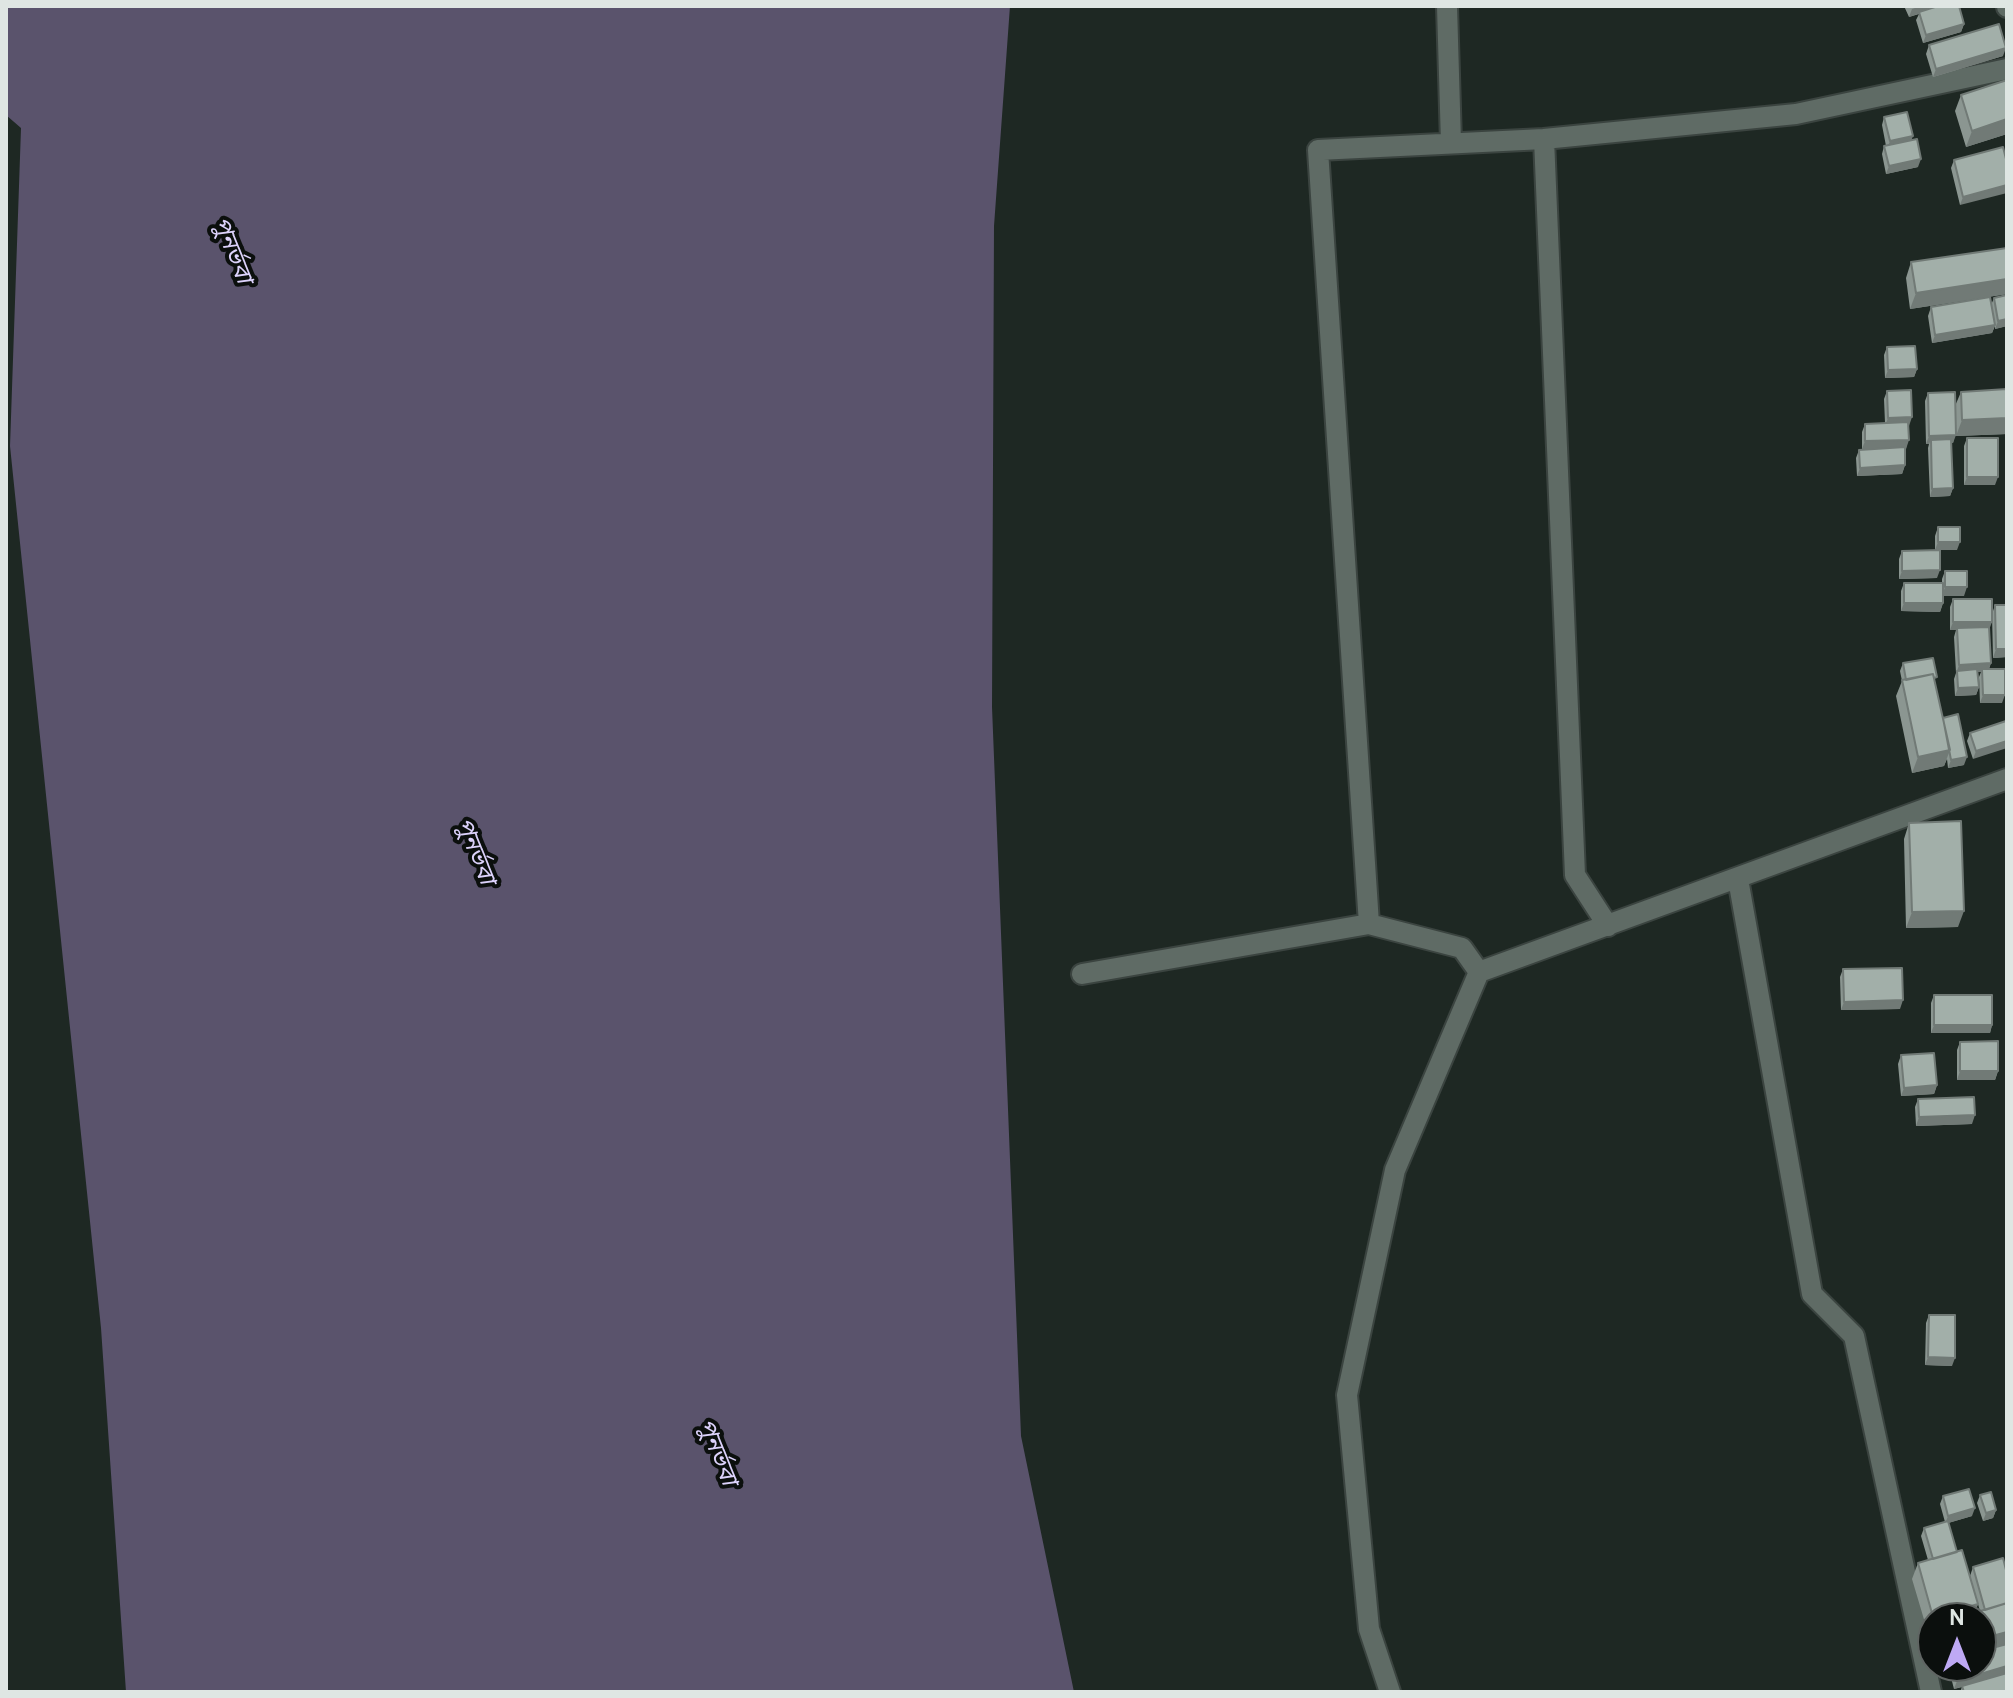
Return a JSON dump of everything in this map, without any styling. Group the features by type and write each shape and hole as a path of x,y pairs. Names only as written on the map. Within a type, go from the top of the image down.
{"street":[{"path":"1447,6 1451,143"},
{"path":"1369,924 1318,150 1544,139 1796,114 2007,69"},
{"path":"1544,139 1575,875 1608,926"},
{"path":"1390,1692 1369,1629 1347,1395 1395,1170 1479,972 2007,779"},
{"path":"1738,879 1812,1294 1854,1336 1931,1692"},
{"path":"1082,974 1369,924 1462,948 1479,972"}],"water":[{"name":"পুনর্ভবা","path":"6,6 1010,6 994,226 992,707 1021,1436 1074,1692 126,1692 101,1328 10,446 21,128 6,115"}],"building":[{"path":"1938,6 1959,6 1964,24 1926,35 1919,12"},
{"path":"1999,24 2006,48 1936,69 1929,45"},
{"path":"2007,80 2007,119 1972,131 1961,95"},
{"path":"1907,112 1913,136 1890,141 1884,117"},
{"path":"1917,139 1921,159 1889,166 1884,146"},
{"path":"2003,147 2007,185 1963,197 1954,160"},
{"path":"2007,248 2007,279 1916,293 1911,262"},
{"path":"2007,295 2007,319 1998,321 1994,298"},
{"path":"1990,297 1995,325 1935,335 1931,307"},
{"path":"1915,346 1917,369 1888,370 1887,347"},
{"path":"2007,389 2007,418 1962,420 1961,392"},
{"path":"1911,390 1912,417 1888,418 1887,391"},
{"path":"1955,392 1956,435 1929,436 1928,393"},
{"path":"1908,422 1909,440 1865,441 1865,424"},
{"path":"1967,438 1998,438 1998,477 1967,477"},
{"path":"1951,439 1953,488 1932,489 1931,440"},
{"path":"1905,447 1905,465 1860,468 1859,450"},
{"path":"1938,527 1960,527 1960,542 1938,542"},
{"path":"1940,550 1940,570 1902,571 1902,551"},
{"path":"1945,571 1967,571 1967,587 1945,587"},
{"path":"1904,583 1943,583 1943,603 1904,603"},
{"path":"1953,599 1992,599 1992,622 1953,622"},
{"path":"1995,605 2007,605 2007,649 1996,649"},
{"path":"1989,627 1991,663 1959,665 1957,628"},
{"path":"1933,658 1937,677 1934,678 1933,674 1906,680 1903,663"},
{"path":"1977,669 1979,687 1958,688 1957,671"},
{"path":"1982,669 2005,669 2005,695 1983,695"},
{"path":"1933,674 1950,750 1918,757 1902,680"},
{"path":"1958,714 1967,757 1951,760 1943,718"},
{"path":"2006,721 2007,741 1976,751 1970,733"},
{"path":"1961,821 1964,911 1912,912 1909,823"},
{"path":"1902,968 1903,1000 1844,1002 1843,969"},
{"path":"1934,995 1992,995 1992,1025 1934,1025"},
{"path":"1998,1041 1998,1071 1960,1071 1960,1042"},
{"path":"1934,1053 1937,1085 1904,1088 1901,1055"},
{"path":"1974,1097 1975,1115 1919,1117 1918,1099"},
{"path":"1929,1315 1955,1315 1955,1358 1928,1357"},
{"path":"1969,1489 1975,1508 1948,1516 1943,1496"},
{"path":"1991,1492 1996,1510 1986,1513 1980,1495"},
{"path":"1948,1521 1957,1552 1933,1559 1924,1528"},
{"path":"1962,1550 1977,1602 1929,1602 1918,1563"},
{"path":"2003,1558 2007,1574 2007,1603 1997,1606 1997,1602 1983,1602 1973,1567"},
{"path":"2007,1603 2007,1632 1997,1635 1997,1606"},
{"path":"2007,1644 2007,1666 1997,1669 1997,1647"},
{"path":"2007,1673 2007,1692 1964,1692 1962,1686 1976,1682 1997,1682 1997,1676"}]}
